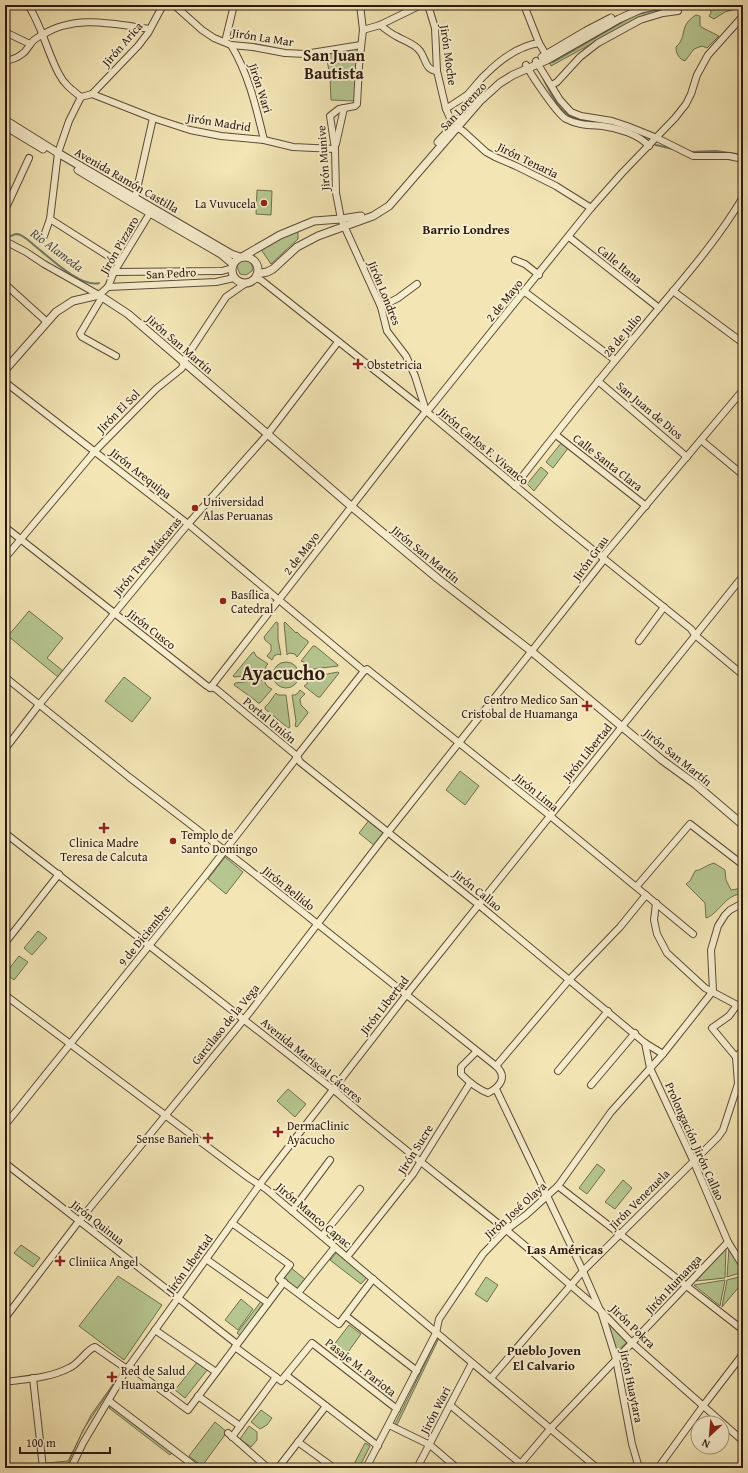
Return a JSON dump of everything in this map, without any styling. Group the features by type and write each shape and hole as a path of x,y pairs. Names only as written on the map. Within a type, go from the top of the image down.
{"street":[{"path":"28,5 59,75 69,88 81,96 92,94"},
{"name":"Jirón Arica","path":"92,94 138,46 150,29 163,5"},
{"name":"Jirón La Mar","path":"174,5 202,30 214,38 228,44 285,53 305,54 361,45"},
{"path":"228,44 234,5"},
{"path":"335,149 344,108 355,106 358,101 363,30 360,5"},
{"path":"363,30 380,25 421,5"},
{"name":"Jirón Moche","path":"428,5 435,28 437,71 446,109 455,127"},
{"path":"524,5 539,43 547,57"},
{"name":"San Lorenzo","path":"547,57 586,31 622,12 642,5"},
{"name":"San Lorenzo","path":"342,223 373,216 389,206 479,98 499,80 640,9 661,5"},
{"path":"552,85 598,43 640,20 663,13 678,11"},
{"name":"2 de Mayo","path":"210,688 426,411 539,275 591,208 622,173 653,142 686,104 697,76 708,55 743,16"},
{"path":"5,61 16,58 22,54 30,44 42,35 63,25 86,22 118,23 150,29"},
{"path":"380,25 394,35 415,45 421,52 425,63 431,70 437,71"},
{"path":"5,32 30,44"},
{"path":"446,109 467,94 501,61 530,44 539,43"},
{"name":"Jirón Wari","path":"228,44 242,65 249,81 264,140"},
{"path":"537,62 560,100 571,112 582,116 620,123 653,142"},
{"path":"527,67 556,110 566,119 575,123 620,129 640,138 679,149 691,156 729,156 743,159"},
{"name":"San Lorenzo","path":"455,127 500,83 527,67"},
{"name":"Jirón Madrid","path":"92,94 153,118 190,130 264,140 293,147 335,149"},
{"path":"44,236 50,219 58,155 69,121 81,96"},
{"name":"Jirón Munive","path":"342,223 336,192 335,149 330,116 339,109 344,108"},
{"path":"136,198 153,118"},
{"name":"Avenida Ramón Castilla","path":"5,120 150,213 221,254 232,266"},
{"name":"Avenida Ramón Castilla","path":"5,126 136,198 231,254 241,257"},
{"name":"Jirón Tenaria","path":"455,127 463,131 486,152 556,186 591,208"},
{"path":"5,210 29,158"},
{"name":"28 de Julio","path":"515,486 615,360 674,291 733,214 743,197"},
{"name":"Jirón Pizzaro","path":"108,287 114,272 150,213"},
{"path":"50,219 120,263"},
{"path":"314,221 342,223 297,247 273,270 256,276 246,283 242,283 234,278 232,266 241,257 280,235 314,221"},
{"name":"Jirón Londres","path":"342,223 381,308 387,331 406,356 415,376 426,411"},
{"name":"Calle Itana","path":"569,236 659,308"},
{"path":"6,241 101,296"},
{"path":"241,257 249,257 255,261 258,268 256,276"},
{"path":"515,260 525,264 539,275"},
{"name":"San Pedro","path":"114,272 222,271 232,266"},
{"name":"Jirón Carlos F. Vivanco","path":"256,276 426,411 515,486 664,607 743,675"},
{"name":"San Pedro","path":"108,287 216,282 234,278"},
{"name":"Jirón El Sol","path":"5,558 95,451 156,389 182,369 183,362 226,297 246,283"},
{"path":"5,284 47,322"},
{"path":"381,308 417,284"},
{"path":"108,287 101,296 80,334 82,337 116,356"},
{"path":"674,291 743,344"},
{"path":"525,292 615,360"},
{"path":"5,370 56,312 73,301 101,296"},
{"name":"Jirón San Martín","path":"101,296 128,314 267,435 437,578 531,651 662,760 695,784 743,824"},
{"name":"Jirón Tres Máscaras","path":"5,749 39,704 188,524 267,435 338,342"},
{"name":"San Juan de Dios","path":"598,381 687,457"},
{"name":"Jirón Arequipa","path":"5,382 188,524 365,670"},
{"name":"Jirón Grau","path":"459,742 603,562 604,555 743,390"},
{"name":"Calle Santa Clara","path":"556,435 646,506"},
{"path":"702,440 743,475"},
{"name":"Jirón Cusco","path":"5,527 210,688"},
{"name":"Jirón Libertad","path":"72,1468 83,1443 128,1368 259,1185 332,1089 549,815 743,576"},
{"path":"639,641 664,607"},
{"name":"Jirón Lima","path":"365,670 459,742 637,886 693,934"},
{"name":"9 de Diciembre","path":"5,1125 150,945 365,670"},
{"name":"Jirón Bellido","path":"5,677 129,777 407,994 496,1066"},
{"name":"Portal Unión","path":"210,688 216,689 297,756"},
{"name":"Garcilaso de la Vega","path":"5,1318 79,1221 244,1019 459,742"},
{"name":"Jirón Callao","path":"297,756 300,762 479,905 608,1011 644,1043 663,1054"},
{"path":"637,886 690,824 743,866"},
{"name":"Avenida Mariscal Cáceres","path":"5,832 332,1089 420,1163 506,1230 600,1310"},
{"path":"5,943 59,874"},
{"path":"477,1051 461,1067 461,1074 481,1091 488,1093 496,1089 503,1076 502,1071 496,1066 569,980 620,927 646,895"},
{"path":"656,903 654,920 657,934 667,953 705,988 740,1005 729,1016 712,1028 736,1057 743,1050"},
{"path":"713,991 711,950 718,926 725,914 743,903"},
{"name":"Jirón José Olaya","path":"366,1468 436,1333 439,1319 478,1261 506,1230 526,1215 558,1186 611,1112 663,1054 713,991"},
{"name":"Jirón Manco Capac","path":"5,995 266,1189 491,1378 593,1467"},
{"path":"558,1071 608,1011"},
{"path":"591,1084 634,1033"},
{"path":"644,1043 650,1068"},
{"name":"Jirón Venezuela","path":"491,1378 583,1270 718,1137 723,1130 738,1084 736,1057"},
{"name":"Prolongación Jirón Callao","path":"650,1068 693,1160 728,1242 743,1266"},
{"name":"Jirón Sucre","path":"347,1258 413,1174 470,1083"},
{"name":"Jirón Pokra","path":"496,1089 546,1196 583,1270 600,1310 632,1343 743,1441"},
{"path":"292,1211 330,1160"},
{"name":"Jirón Quinua","path":"5,1165 79,1221 276,1377"},
{"path":"558,1186 743,1330"},
{"path":"322,1236 360,1189"},
{"path":"5,1382 33,1378 70,1368 80,1361 91,1348 95,1347 188,1410 268,1303 290,1265 232,1223"},
{"name":"Jirón Humanga","path":"519,1466 550,1429 728,1242"},
{"path":"298,1293 335,1247"},
{"path":"206,1259 268,1303"},
{"path":"282,1280 339,1324 373,1279"},
{"name":"Jirón Huaytara","path":"600,1310 616,1359 632,1444 639,1468"},
{"path":"346,1316 417,1371"},
{"path":"155,1330 216,1372"},
{"name":"Pasaje M. Pariota","path":"286,1374 312,1343 397,1409"},
{"path":"658,1468 743,1354"},
{"name":"Jirón Wari","path":"418,1468 472,1363"},
{"path":"268,1468 230,1435 240,1426 276,1377 281,1381 286,1374 378,1446"},
{"path":"33,1378 43,1468"},
{"path":"198,1396 240,1426"},
{"path":"109,1401 198,1468"},
{"path":"450,1405 519,1466 526,1468"},
{"path":"278,1468 326,1406"},
{"path":"389,1425 430,1445 457,1468"},
{"path":"298,1442 334,1468"}],"green space":[{"path":"659,5 700,5 677,8 636,19 551,66 549,61 634,12"},
{"path":"710,5 737,6 735,9 725,12 714,19 709,16 711,13"},
{"path":"696,15 700,16 701,27 719,36 707,48 702,46 694,49 685,61 678,56 676,47 682,39 687,23"},
{"path":"359,48 355,101 331,100 330,76 326,55"},
{"name":"La Vuvucela","path":"257,190 272,191 271,215 256,214"},
{"path":"298,228 298,239 271,264 260,248"},
{"path":"244,260 250,261 253,268 252,271 246,275 240,274 237,267 239,262"},
{"path":"562,442 569,447 553,468 546,462"},
{"path":"541,467 548,473 534,491 527,484"},
{"path":"29,611 63,638 47,658 63,671 58,677 8,636"},
{"path":"276,622 278,623 278,639 281,655 278,654 274,656 272,660 267,656 271,651 271,645 265,640 264,637"},
{"path":"285,622 296,633 297,632 308,641 297,657 295,654 289,653 287,655"},
{"path":"313,646 315,646 338,666 306,670 307,666 301,661"},
{"path":"254,652 256,656 268,664 265,671 266,674 234,677 233,676"},
{"path":"286,662 295,666 299,675 295,684 286,688 277,684 273,675 277,666"},
{"path":"339,673 320,697 304,686 307,684 307,676"},
{"path":"124,677 151,698 132,722 105,701"},
{"path":"266,680 265,683 272,689 260,703 234,685 235,683"},
{"path":"300,690 305,694 300,699 301,705 308,713 297,727 295,726 296,721 292,695 295,695"},
{"path":"276,693 278,695 286,695 290,727 288,728 265,709"},
{"path":"460,771 479,786 465,805 446,790"},
{"path":"370,819 386,833 375,846 359,833"},
{"path":"225,857 243,872 226,894 208,879"},
{"path":"714,863 725,870 726,880 731,890 743,888 743,894 727,900 711,916 706,918 705,903 686,884 690,881 695,871"},
{"path":"38,931 47,938 32,955 24,948"},
{"path":"19,956 28,962 14,980 5,974"},
{"path":"288,1089 306,1104 295,1117 277,1101"},
{"path":"597,1164 605,1170 587,1194 579,1188"},
{"path":"623,1180 632,1188 615,1209 605,1202"},
{"path":"21,1245 40,1258 33,1267 14,1253"},
{"path":"726,1248 725,1278 696,1281"},
{"path":"729,1248 743,1272 727,1277"},
{"path":"337,1252 368,1276 361,1284 330,1260"},
{"path":"290,1267 306,1280 297,1291 281,1279"},
{"path":"118,1276 162,1305 124,1360 79,1326"},
{"path":"743,1276 743,1282 722,1307 727,1280"},
{"path":"486,1277 498,1285 487,1302 475,1294"},
{"path":"725,1280 720,1306 694,1285"},
{"path":"241,1299 253,1309 238,1330 225,1320"},
{"path":"262,1300 267,1304 242,1337 237,1333"},
{"path":"609,1322 627,1342 615,1353 608,1323"},
{"path":"349,1325 361,1334 343,1359 330,1350"},
{"path":"438,1337 439,1338 397,1425 395,1424"},
{"path":"198,1361 208,1369 185,1398 175,1390"},
{"path":"121,1373 85,1427 91,1415"},
{"path":"110,1406 172,1453 170,1455 109,1408"},
{"path":"261,1410 272,1418 267,1425 260,1429 251,1422"},
{"path":"215,1422 227,1432 202,1466 189,1456"},
{"path":"249,1426 257,1432 257,1440 251,1447 240,1439"},
{"path":"79,1440 66,1468 46,1468 46,1463 68,1461"},
{"path":"365,1443 370,1446 359,1468 352,1468"}],"waterway":[{"name":"Rio Alameda","path":"660,8 681,5"},
{"name":"Rio Alameda","path":"637,14 650,11"},
{"name":"Rio Alameda","path":"553,62 631,17"},
{"path":"543,78 556,103 570,117 608,124"},
{"path":"643,138 656,145 673,149"},
{"path":"691,152 716,151 743,155"},
{"name":"Rio Alameda","path":"6,239 16,234 22,236 57,264 83,281 99,283"}],"place":[{"name":"La Vuvucela","path":"264,203"},
{"name":"Obstetricia","path":"358,364"},
{"name":"Universidad Alas Peruanas","path":"195,508"},
{"name":"Basílica Catedral","path":"223,601"},
{"name":"Centro Medico San Cristobal de Huamanga","path":"587,706"},
{"name":"Clinica Madre Teresa de Calcuta","path":"104,828"},
{"name":"Templo de Santo Domingo","path":"173,841"},
{"name":"DermaClinic Ayacucho","path":"278,1132"},
{"name":"Sense Baneh","path":"208,1138"},
{"name":"Cliniica Angel","path":"60,1261"},
{"name":"Red de Salud Huamanga","path":"112,1377"}],"district":[{"name":"San Juan Bautista","path":"334,64"},
{"name":"Barrio Londres","path":"466,229"},
{"name":"Ayacucho","path":"283,672"},
{"name":"Las Américas","path":"565,1249"},
{"name":"Pueblo Joven El Calvario","path":"544,1358"}]}
